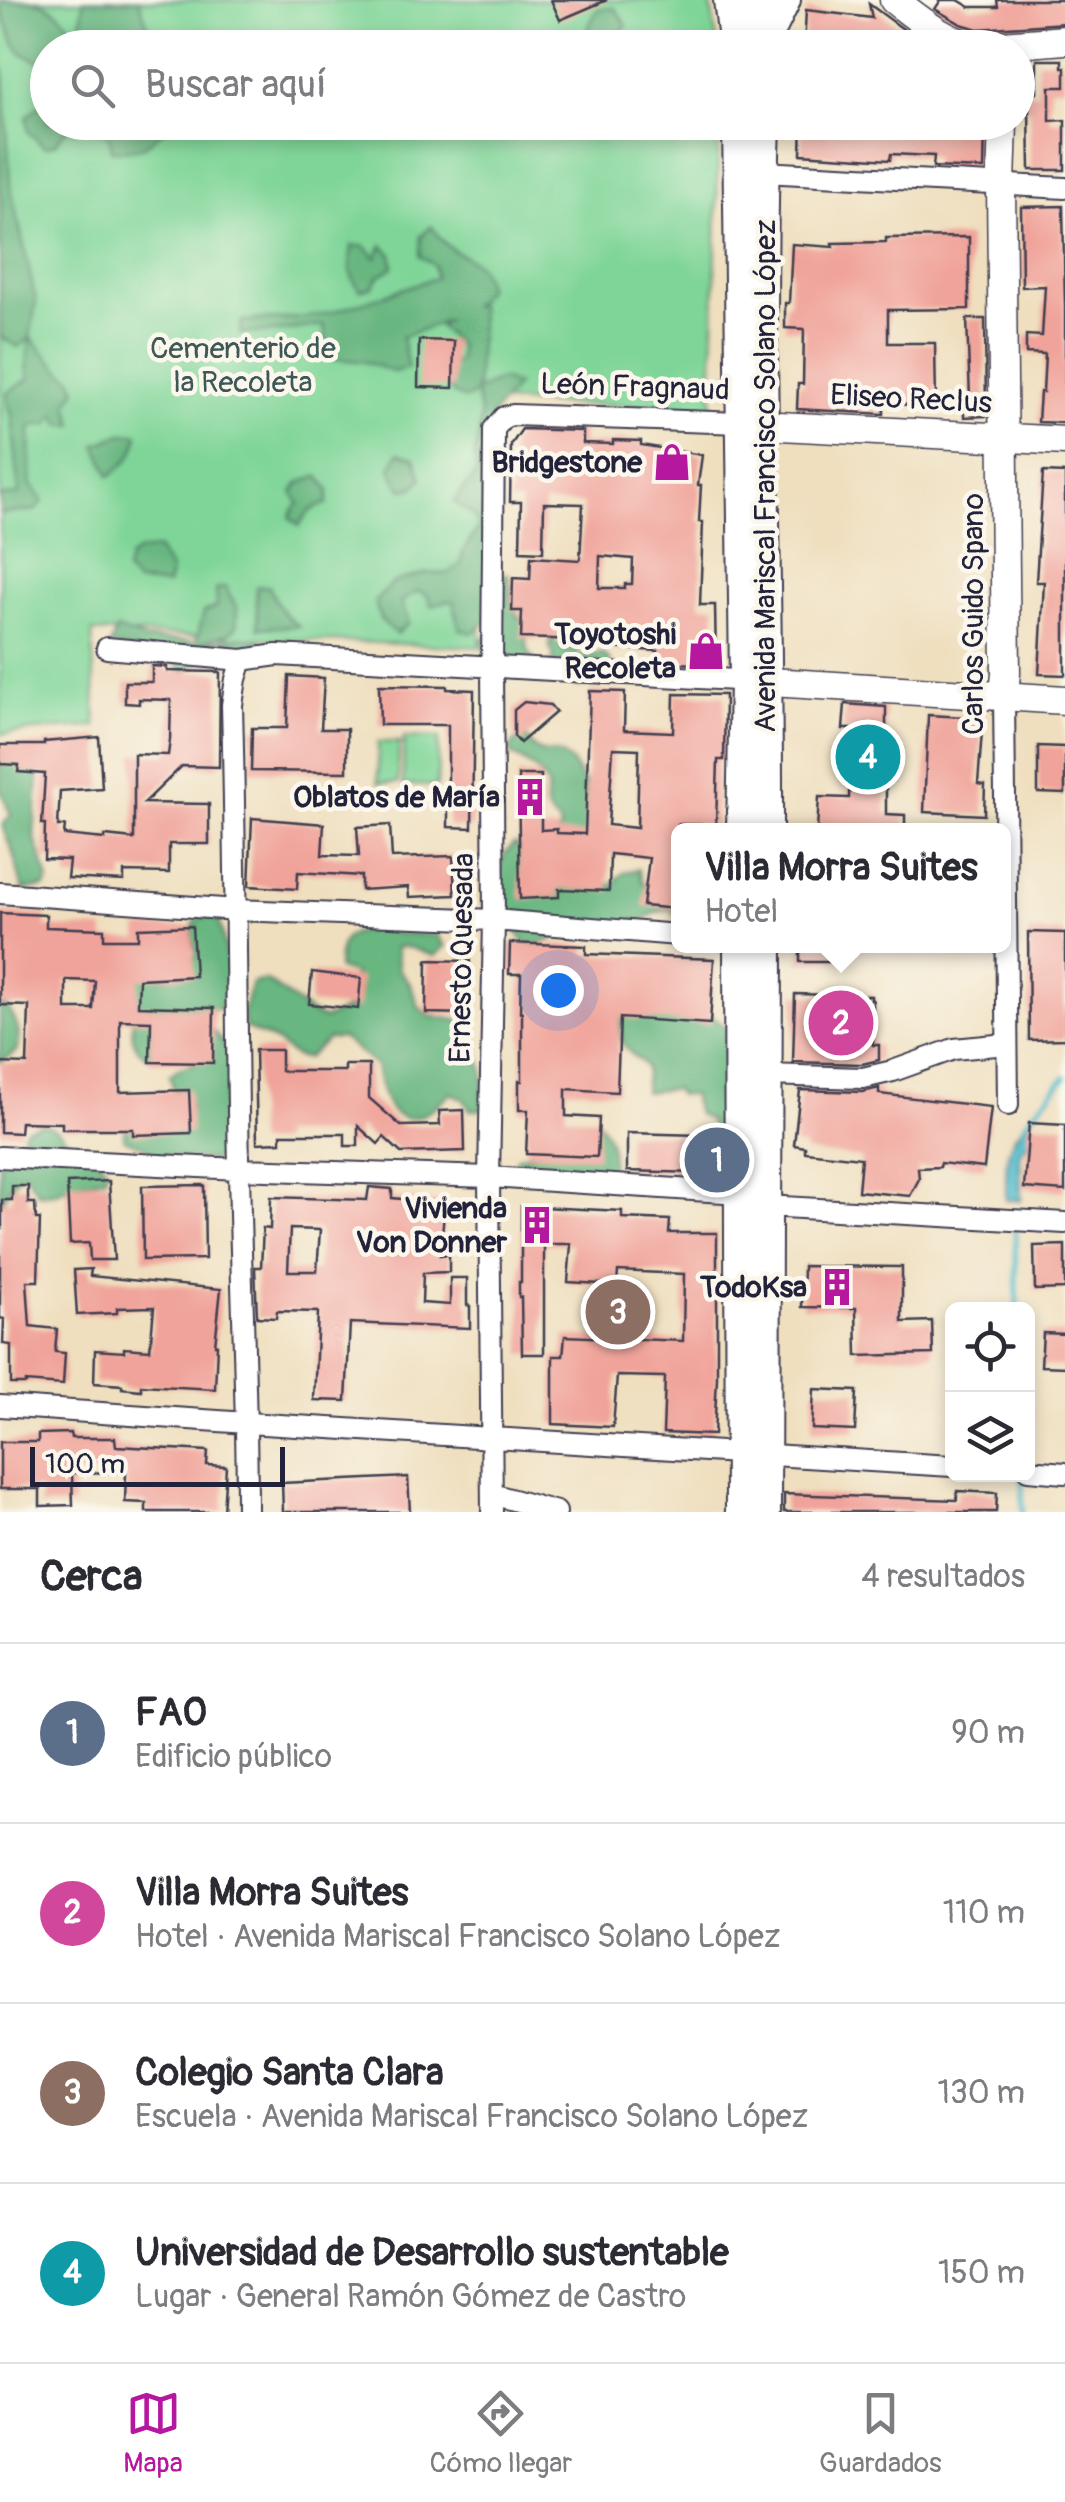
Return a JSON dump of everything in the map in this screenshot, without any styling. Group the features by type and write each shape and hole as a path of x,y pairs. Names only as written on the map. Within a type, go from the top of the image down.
{"highway":[{"path":"730,0 733,30"},
{"path":"754,0 758,30"},
{"path":"771,30 784,0"},
{"name":"Avenida Mariscal Francisco Solano López","path":"739,140 752,423 756,681 766,823"},
{"name":"Avenida Mariscal Francisco Solano López","path":"752,423 764,140"},
{"name":"Avenida Mariscal Francisco Solano López","path":"743,823 756,681"},
{"path":"739,953 753,1200 753,1454 742,1512"},
{"path":"753,1200 766,1074 767,953"},
{"path":"753,1454 765,1512"}],"main road":[{"path":"894,0 936,30"},
{"path":"1035,43 1065,40"},
{"name":"Carlos Guido Spano","path":"1002,140 1004,694"},
{"name":"Eliseo Reclus","path":"752,423 1065,440"},
{"path":"756,681 1065,700"}],"street":[{"path":"763,172 1065,188"},
{"name":"León Fragnaud","path":"512,415 752,423"},
{"name":"Ernesto Quesada","path":"492,1503 489,1177 494,920 494,429 504,417 512,415"},
{"path":"107,648 242,660 277,655 756,681"},
{"path":"242,660 232,704 247,1512"},
{"name":"Carlos Guido Spano","path":"1004,694 1005,823"},
{"path":"0,893 671,933"},
{"name":"Carlos Guido Spano","path":"1007,953 1008,1105"},
{"path":"766,1074 863,1078 954,1049 1008,1044"},
{"path":"0,1156 489,1177 1065,1223"},
{"path":"0,1406 945,1466"},
{"path":"1035,1470 1065,1472"},
{"path":"492,1503 556,1512"}],"green space":[{"name":"Cementerio de la Recoleta","path":"0,0 710,0 715,30 30,30 30,140 719,140 712,408 495,402 481,412 480,647 92,632 96,726 0,734"},
{"path":"0,0 37,2 52,8 75,30 30,30 30,57 16,47"},
{"path":"84,0 139,0 149,30 84,30"},
{"path":"615,8 627,26 622,30 587,29 598,9"},
{"path":"0,56 10,184 36,301 30,337 71,377 77,389 68,403 74,425 60,424 56,414 49,424 30,426 31,484 43,501 36,510 0,514 0,497 19,494 7,393 29,379 30,339 18,347 0,336"},
{"path":"37,140 58,140 55,144 44,147"},
{"path":"110,140 152,140 137,149 112,150"},
{"path":"431,226 448,246 477,264 487,287 471,307 478,303 476,391 501,379 517,385 492,415 489,435 489,620 472,633 460,629 455,602 431,606 428,596 418,591 401,602 409,623 396,634 380,619 375,601 394,582 426,573 446,574 461,564 463,552 480,525 454,502 477,473 475,456 481,417 476,393 466,399 454,394 440,377 459,359 459,346 439,326 448,320 402,337 408,368 393,372 366,362 329,358 324,325 240,334 242,321 314,316 436,278 434,265 420,256 421,236"},
{"path":"382,245 392,254 393,267 379,276 372,287 360,290 350,269 352,246 365,246 376,258"},
{"path":"122,434 138,434 137,442 129,458 110,476 96,445"},
{"path":"398,453 415,458 422,479 412,489 403,489 396,481 391,468"},
{"path":"319,476 329,490 327,504 310,511 299,526 290,517 299,504 293,492 299,483"},
{"path":"157,549 171,571 167,585 137,583 126,571 130,557 139,551"},
{"path":"508,574 513,609 524,624 528,650 538,669 529,679 510,657 486,659 482,640 491,631 502,575"},
{"path":"269,586 288,618 298,626 258,628 256,587"},
{"path":"225,587 237,609 236,628 200,642 241,637 262,642 267,651 202,661 184,671 166,656 110,646 117,629 145,639 196,642 204,612 217,607 216,589"},
{"path":"583,629 577,653 602,653 609,659 613,673 609,682 576,687 550,668 554,656 550,637 564,650 571,650 567,640"},
{"path":"404,737 439,738 437,786 403,785"},
{"path":"519,737 526,737 537,750 563,756 572,763 585,783 584,791 591,804 590,834 557,837 559,824 547,810 545,781 511,755 510,748"},
{"path":"378,742 399,742 398,783 378,783"},
{"path":"0,754 39,768 34,836 49,880 45,887 23,890 2,826 11,815 0,789"},
{"path":"514,844 582,885 610,886 625,872 638,869 643,883 671,891 671,909 631,926 578,928 539,944 525,943 508,914 501,890 503,857"},
{"path":"216,916 228,966 226,1000 154,1058 146,1056 134,1039 137,1008 114,965 160,978 173,976 197,953 192,934 194,924 201,917"},
{"path":"383,928 396,933 437,935 445,946 435,956 396,947 399,970 409,982 419,1007 429,1016 457,1020 468,1029 483,1068 484,1109 470,1110 463,1098 450,1093 417,1117 398,1115 386,1102 376,1066 342,1038 328,1039 307,1058 245,1027 243,1012 252,983 266,980 324,1019 355,1004 360,993 358,984 352,973 338,969 341,948 354,933"},
{"path":"0,1005 7,1007 13,1017 19,1040 16,1051 0,1062"},
{"path":"707,1013 725,1026 730,1165 723,1164 711,1152 710,1121 697,1114 692,1095 678,1095 674,1089 644,1092 644,1064 627,1049 621,1034 619,1016"},
{"path":"214,1032 223,1042 231,1064 226,1152 212,1161 155,1155 124,1139 124,1132 131,1128 188,1114 189,1101 173,1088 170,1075 206,1058 209,1037"},
{"path":"597,1121 611,1147 608,1177 517,1169 515,1162 519,1156 539,1153"},
{"path":"40,1124 60,1132 73,1149 93,1153 107,1170 105,1177 38,1193 27,1176 20,1173 0,1203 0,1150 24,1155 26,1128"}],"water":[{"path":"1029,1123 1031,1139 1020,1152 1021,1200 1006,1200 1010,1147"}],"building":[{"path":"551,0 607,0 560,20"},
{"path":"941,0 958,0 970,7 998,7 997,0 1065,0 1065,23 978,29 935,9"},
{"path":"869,4 904,30 805,30 806,10 872,18"},
{"path":"1037,60 1062,60 1065,87 1050,87 1050,121 1065,120 1065,170 1030,170 1030,140 1035,140"},
{"path":"801,140 985,140 984,169 933,167 934,156 891,154 890,160 801,154"},
{"path":"1063,206 1065,423 1038,422 1045,354 1026,353 1026,335 1042,336 1045,286 1022,287 1021,207"},
{"path":"969,237 969,309 888,310 888,343 935,343 936,404 884,405 884,414 797,409 798,384 803,384 804,329 785,328 792,244 833,247 832,243 886,242 886,238"},
{"path":"967,319 985,319 986,416 964,417 963,399 970,399"},
{"path":"419,340 454,341 453,388 418,387"},
{"path":"522,429 583,431 583,443 641,441 641,445 702,455 698,485 699,522 703,522 700,605 715,605 716,665 658,662 658,651 610,648 610,641 521,638 522,611 512,611 513,578 530,579 531,557 580,560 583,504 544,503 543,552 520,551 521,502 510,502 511,445","holes":["600,556 633,559 632,584 625,584 625,588 599,588"]},
{"path":"1043,472 1065,473 1065,675 1039,674 1044,582 1036,582"},
{"path":"152,666 167,667 167,671 220,672 219,767 182,766 144,803 209,804 209,844 169,844 169,873 124,872 124,881 67,878 69,860 44,859 45,774 18,772 19,765 0,764 0,745 44,745 99,737 102,788 60,791 58,826 65,826 64,835 134,839 134,754 168,755 170,740 171,700 139,699 139,704 125,703 125,682 152,682"},
{"path":"289,676 324,678 321,729 347,729 347,772 251,771 252,728 287,728"},
{"path":"379,685 474,690 472,828 448,827 448,725 380,725"},
{"path":"590,691 625,692 624,730 673,732 674,694 725,695 724,760 718,760 716,823 671,823 671,908 643,906 649,858 610,854 609,891 559,889 559,897 520,899 518,775 541,775 541,830 557,829 557,833 585,834","holes":["613,748 639,749 637,828 608,825"]},
{"path":"524,702 550,705 556,712 520,743 514,736 514,710"},
{"path":"845,704 886,707 886,814 905,815 905,823 817,823 819,797 849,798 851,729 843,729"},
{"path":"928,715 983,718 978,784 985,785 984,815 924,812"},
{"path":"1038,746 1065,747 1065,794 1038,793"},
{"path":"252,818 324,824 322,855 359,856 357,827 390,825 392,858 453,856 455,895 409,897 408,887 361,890 361,876 298,872 297,889 249,886"},
{"path":"0,913 46,915 46,927 104,929 104,939 138,939 138,928 192,926 195,976 139,979 138,1006 214,1008 213,1063 150,1062 151,1021 120,1020 120,1092 189,1090 191,1133 133,1135 133,1129 62,1129 62,1123 21,1122 20,1133 0,1132 0,1063 27,1064 29,1006 0,1005","holes":["66,980 95,981 93,1009 66,1009"]},
{"path":"1028,932 1065,933 1065,1039 1029,1040"},
{"path":"510,943 586,946 586,954 714,959 710,1024 620,1018 617,1092 566,1089 566,1116 599,1118 597,1157 526,1154 528,1110 519,1110 521,974 509,974"},
{"path":"800,953 847,953 846,962 800,962"},
{"path":"427,960 470,961 469,1014 426,1013"},
{"path":"312,972 361,978 358,1009 309,1004"},
{"path":"795,994 871,996 873,1045 879,1045 879,1060 862,1064 793,1062"},
{"path":"255,1050 281,1050 281,1071 345,1071 345,1065 369,1065 369,1098 401,1126 440,1125 439,1111 464,1110 465,1151 401,1153 384,1137 378,1144 358,1126 358,1146 345,1146 345,1134 281,1134 281,1142 257,1143"},
{"path":"879,1088 879,1094 991,1107 984,1168 941,1163 940,1167 918,1168 919,1179 910,1196 858,1191 861,1158 805,1152 805,1147 794,1145 800,1090 863,1092"},
{"path":"1029,1123 1065,1125 1065,1191 1024,1188"},
{"path":"627,1133 700,1135 699,1173 627,1171"},
{"path":"109,1181 114,1260 90,1260 89,1243 70,1244 67,1183"},
{"path":"204,1185 205,1259 143,1260 142,1186"},
{"path":"12,1186 28,1186 28,1203 35,1203 36,1219 40,1219 38,1281 27,1281 30,1326 57,1329 55,1352 65,1353 63,1385 11,1384 11,1345 3,1344 4,1319 0,1318 0,1229 2,1200 12,1200"},
{"path":"369,1187 392,1189 392,1198 445,1203 440,1255 449,1254 449,1272 423,1273 422,1303 450,1305 450,1278 467,1278 470,1328 350,1323 346,1401 314,1400 318,1312 277,1311 276,1318 257,1317 255,1267 261,1267 263,1228 270,1229 271,1197 367,1200","holes":["290,1229 320,1230 317,1271 288,1271"]},
{"path":"521,1206 622,1211 622,1218 670,1220 669,1233 717,1233 714,1435 663,1433 665,1377 617,1376 613,1427 553,1424 553,1356 563,1356 565,1336 683,1341 684,1274 618,1271 617,1285 568,1282 571,1244 544,1244 544,1354 522,1354"},
{"path":"1065,1245 1065,1289 1035,1290 1034,1246"},
{"path":"803,1266 902,1267 902,1322 932,1321 933,1354 857,1356 856,1308 802,1307"},
{"path":"91,1269 90,1276 221,1289 215,1389 141,1385 141,1390 94,1383 95,1350 150,1350 154,1307 77,1315 74,1270"},
{"path":"1043,1333 1065,1334 1065,1367 1041,1366"},
{"path":"814,1389 857,1391 855,1431 812,1429"},
{"path":"70,1433 71,1438 115,1438 116,1446 208,1451 207,1465 226,1466 223,1512 146,1512 146,1503 125,1502 126,1472 72,1473 73,1505 40,1506 40,1489 0,1489 0,1442 38,1442 38,1434"},
{"path":"408,1477 410,1512 283,1512 282,1483"},
{"path":"957,1491 997,1493 996,1512 784,1512 784,1494 957,1500"}],"waterway":[{"path":"1023,1128 1065,1077"},
{"path":"1015,1228 1017,1302"},
{"path":"1022,1482 1023,1512"}],"place":[{"name":"Bridgestone","path":"672,462"},
{"name":"Toyotoshi Recoleta","path":"706,651"},
{"name":"Universidad de Desarrollo sustentable","path":"868,757"},
{"name":"Oblatos de María","path":"530,797"},
{"name":"Villa Morra Suites","path":"841,1023"},
{"name":"FAO","path":"717,1160"},
{"name":"Vivienda Von Donner","path":"537,1225"},
{"name":"TodoKsa","path":"837,1287"},
{"name":"Colegio Santa Clara","path":"618,1312"}]}
